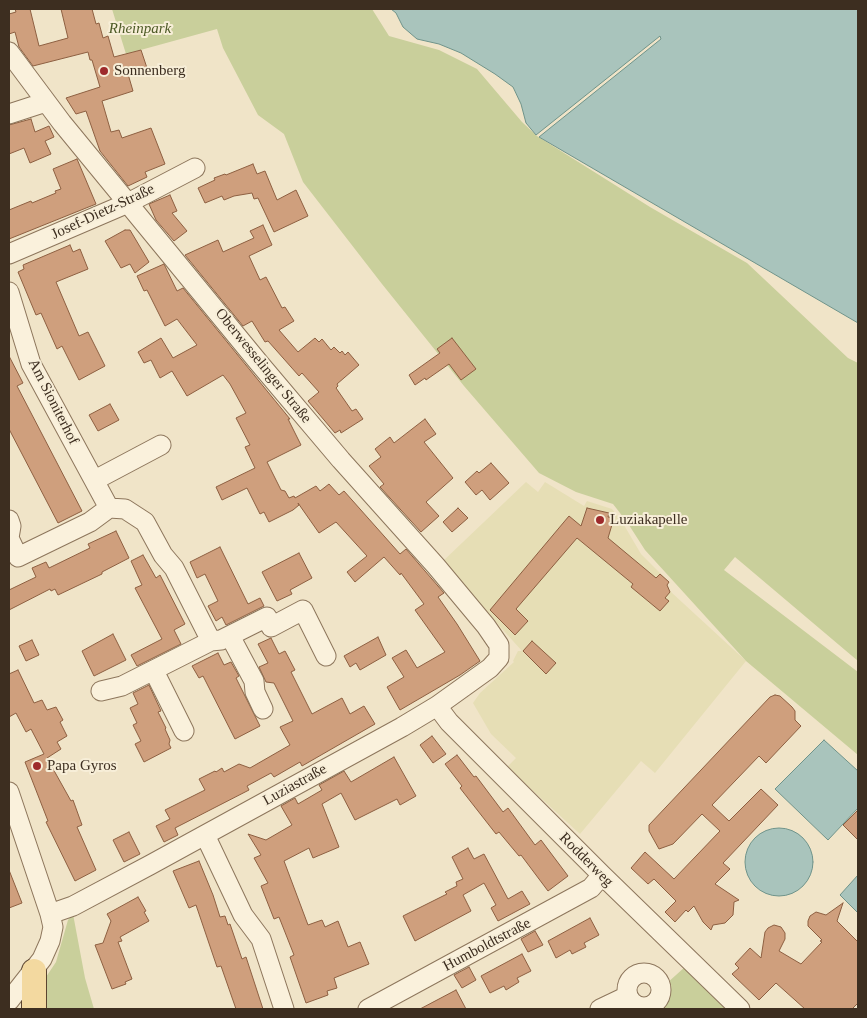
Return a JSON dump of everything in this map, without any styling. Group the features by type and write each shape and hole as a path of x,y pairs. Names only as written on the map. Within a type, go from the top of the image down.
{"main road":[{"path":"34,971 34,1009"}],"street":[{"name":"Oberwesselinger Straße","path":"9,52 46,102 128,203 341,460 436,566 486,626"},
{"path":"9,114 46,102"},
{"name":"Josef-Dietz-Straße","path":"9,254 128,203 195,168"},
{"name":"Am Sioniterhof","path":"9,292 31,364 109,508"},
{"path":"94,480 162,445"},
{"path":"9,520 12,526 9,538 18,557 90,522 109,508 126,509 145,522 162,555 174,568 211,641"},
{"path":"101,691 122,686 211,641 221,640 267,617 271,627 303,610 326,656"},
{"name":"Luziastraße","path":"50,914 73,906 402,727 437,706 479,677 499,658 499,645 486,626"},
{"path":"230,636 254,681 255,692 263,709"},
{"path":"154,671 184,731"},
{"name":"Rodderweg","path":"437,706 449,722 740,1009"},
{"path":"9,792 50,914 52,926 50,941 42,960 9,1001"},
{"path":"205,835 243,915 261,939 284,1009"},
{"name":"Humboldtstraße","path":"368,1009 591,888 602,875"},
{"path":"600,1009 621,998 628,997"}],"shaded area":[{"path":"526,482 538,492 545,482 584,506 587,501 612,509 621,520 641,554 669,582 667,585 671,592 746,661 655,773 641,761 580,834 507,767 516,758 491,734 473,703 480,693 514,662 518,651 522,651 442,562"}],"green space":[{"name":"Rheinpark","path":"112,9 372,9 389,36 439,50 477,69 522,122 537,136 650,207 747,263 848,358 858,363 858,661 735,557 724,570 858,672 858,755 746,661 645,550 613,504 576,492 539,473 464,386 303,182 284,134 258,115 223,48 217,29 126,54"},
{"path":"73,914 85,978 94,1009 40,1009 46,977 56,962 68,920"},
{"path":"686,966 731,1009 657,1009 665,1000 666,984"}],"water":[{"path":"391,9 858,9 858,323 539,137 661,39 660,36 536,135 526,123 521,104 513,87 461,53 439,44 417,39 403,27 396,13"},
{"path":"824,740 858,771 858,808 828,840 775,789"},
{"path":"779,828 792,831 803,838 810,849 813,862 810,875 803,886 792,893 779,896 766,893 755,886 748,875 745,862 748,849 755,838 766,831"},
{"path":"858,875 858,913 840,895"}],"building":[{"path":"15,9 30,9 39,46 68,38 61,9 92,9 96,24 99,23 103,38 108,36 114,57 141,50 147,68 128,74 133,91 102,101 111,132 119,130 122,138 151,128 165,164 145,172 147,177 128,186 100,151 86,111 76,114 66,98 100,87 88,52 33,66 19,47 15,32 9,34 9,14 16,12"},
{"path":"31,119 35,132 49,126 54,137 45,141 51,154 30,163 24,148 9,154 9,125"},
{"path":"77,159 96,204 9,239 9,210 56,193 55,191 61,189 53,169"},
{"path":"253,164 257,174 265,171 277,200 296,190 308,216 274,232 258,198 254,199 252,193 224,200 222,196 205,203 198,188 215,180 214,178"},
{"path":"170,195 177,211 172,213 187,231 174,241 156,220 149,204"},
{"path":"263,225 272,245 249,256 260,280 266,277 282,308 285,307 294,321 279,330 298,352 315,338 319,342 322,339 331,350 334,347 345,355 348,352 359,365 337,384 336,388 352,411 356,409 363,419 341,433 340,430 335,433 308,401 319,392 302,373 299,376 268,341 265,342 252,321 243,326 185,255 218,240 223,252 254,238 250,231"},
{"path":"125,230 130,230 149,262 135,273 130,264 121,268 105,241"},
{"path":"70,245 73,252 80,249 88,269 56,282 79,336 88,332 105,366 79,380 62,346 57,349 41,313 36,315 18,272 24,269 23,265"},
{"path":"164,264 177,291 183,288 290,419 288,419 301,445 267,462 281,490 285,491 289,498 294,496 295,498 316,486 320,491 329,484 339,495 344,491 400,554 406,549 444,593 438,597 480,661 400,710 387,687 404,677 392,658 406,650 417,668 445,652 415,610 424,604 401,573 400,575 384,557 355,582 347,572 367,556 336,522 319,533 298,503 299,505 293,510 269,522 264,512 260,514 247,488 222,500 216,487 255,468 245,447 250,445 236,418 246,413 230,384 223,375 187,396 172,371 160,378 151,360 144,363 138,352 161,338 173,358 197,345 177,319 165,326 147,290 144,291 137,276"},
{"path":"452,338 476,369 461,380 449,364 426,380 425,378 415,385 409,375 440,353 437,349"},
{"path":"9,356 23,383 17,386 82,511 58,523 9,429"},
{"path":"110,404 119,420 98,431 89,415"},
{"path":"425,419 436,434 424,442 453,478 426,502 439,516 421,532 380,487 384,484 369,466 381,457 375,449 390,437 394,443"},
{"path":"491,463 509,483 490,500 482,490 476,495 465,482 477,471 479,473"},
{"path":"458,508 468,518 452,532 443,522"},
{"path":"587,508 609,513 608,517 614,518 608,538 656,578 660,574 669,582 667,585 670,592 665,598 669,601 660,611 631,587 633,584 577,538 516,609 528,621 515,635 490,610 569,516 581,526"},
{"path":"116,531 129,558 102,572 102,574 58,595 55,589 51,591 50,589 9,610 9,590 36,577 32,568 46,562 49,568 90,548 88,544"},
{"path":"220,547 248,604 260,598 264,606 226,625 222,617 216,621 208,606 218,601 205,574 197,578 190,562"},
{"path":"299,553 312,578 290,590 292,594 277,601 262,572"},
{"path":"143,555 156,578 160,575 185,624 174,630 181,644 137,666 131,655 162,639 135,588 142,585 131,561"},
{"path":"113,634 126,660 94,676 82,651"},
{"path":"378,637 386,655 360,670 356,663 350,667 344,656"},
{"path":"271,638 279,654 285,651 295,670 291,672 312,714 342,698 350,714 364,706 375,724 302,766 300,762 274,777 271,773 247,786 249,790 175,828 178,835 164,842 156,826 170,819 165,810 205,790 199,779 222,768 224,772 239,764 250,768 290,745 280,727 293,721 274,683 266,682 259,667 268,663 258,644"},
{"path":"32,640 39,655 26,661 19,646"},
{"path":"532,641 556,663 546,674 523,651"},
{"path":"218,653 224,665 231,662 239,676 236,678 260,726 235,739 203,676 199,678 192,666"},
{"path":"18,670 34,703 42,700 47,710 56,707 63,720 60,722 67,736 57,742 61,749 47,758 71,801 73,800 82,825 77,827 96,870 75,881 46,822 48,821 25,762 44,754 31,729 26,732 16,713 9,717 9,674"},
{"path":"149,685 161,711 158,712 166,728 171,748 144,762 135,744 141,741 133,725 137,723 130,708 138,704 133,693"},
{"path":"780,696 792,707 795,711 795,720 801,726 766,763 759,756 712,805 729,821 761,789 778,805 723,863 730,869 715,884 739,900 734,902 733,915 725,923 713,925 711,930 703,922 694,906 688,912 686,910 675,922 665,912 676,901 654,879 648,884 631,868 645,852 674,879 720,831 702,814 673,844 659,849 649,831 649,825 770,697"},
{"path":"432,736 446,754 433,763 420,745"},
{"path":"457,755 474,777 476,776 503,812 508,808 535,845 541,840 568,876 548,891 521,855 519,856 499,832 496,834 460,788 462,786 445,764"},
{"path":"394,757 416,796 400,805 397,799 355,820 341,793 322,804 339,847 313,858 309,848 284,861 308,925 322,920 325,927 338,921 348,947 360,942 369,964 334,978 337,988 327,991 328,995 306,1003 290,957 294,955 279,917 274,919 261,886 268,883 254,858 261,855 248,834 266,840 292,825 281,806 295,798 298,804 322,790 319,785 344,771 351,782"},
{"path":"858,810 858,840 843,825"},
{"path":"129,832 140,854 124,862 113,840"},
{"path":"468,848 474,859 484,854 508,899 522,891 530,904 498,921 491,908 496,905 484,883 463,895 471,911 415,941 403,916 447,894 445,892 457,886 456,882 463,879 452,857"},
{"path":"199,861 220,917 225,916 228,925 230,924 242,959 246,957 263,1009 236,1009 221,966 217,967 196,905 189,908 173,871"},
{"path":"9,870 22,903 9,908"},
{"path":"138,897 149,921 120,937 122,941 118,942 132,979 125,982 126,984 112,989 95,945 103,943 111,921 107,914"},
{"path":"843,903 837,921 858,942 858,1003 852,1009 805,1009 776,983 759,1000 732,974 739,968 735,964 750,948 761,958 765,932 774,925 781,927 785,933 785,939 779,951 801,964 822,942 808,926 810,916 816,912 826,915"},
{"path":"590,918 599,935 584,943 586,947 572,954 570,950 556,958 548,941"},
{"path":"535,931 543,945 528,952 521,939"},
{"path":"522,954 531,971 517,978 519,982 506,990 504,986 490,993 481,976"},
{"path":"469,967 476,980 462,988 454,975"},
{"path":"456,990 466,1009 420,1009"}],"place":[{"name":"Sonnenberg","path":"104,71"},
{"name":"Luziakapelle","path":"600,520"},
{"name":"Papa Gyros","path":"37,766"}]}
